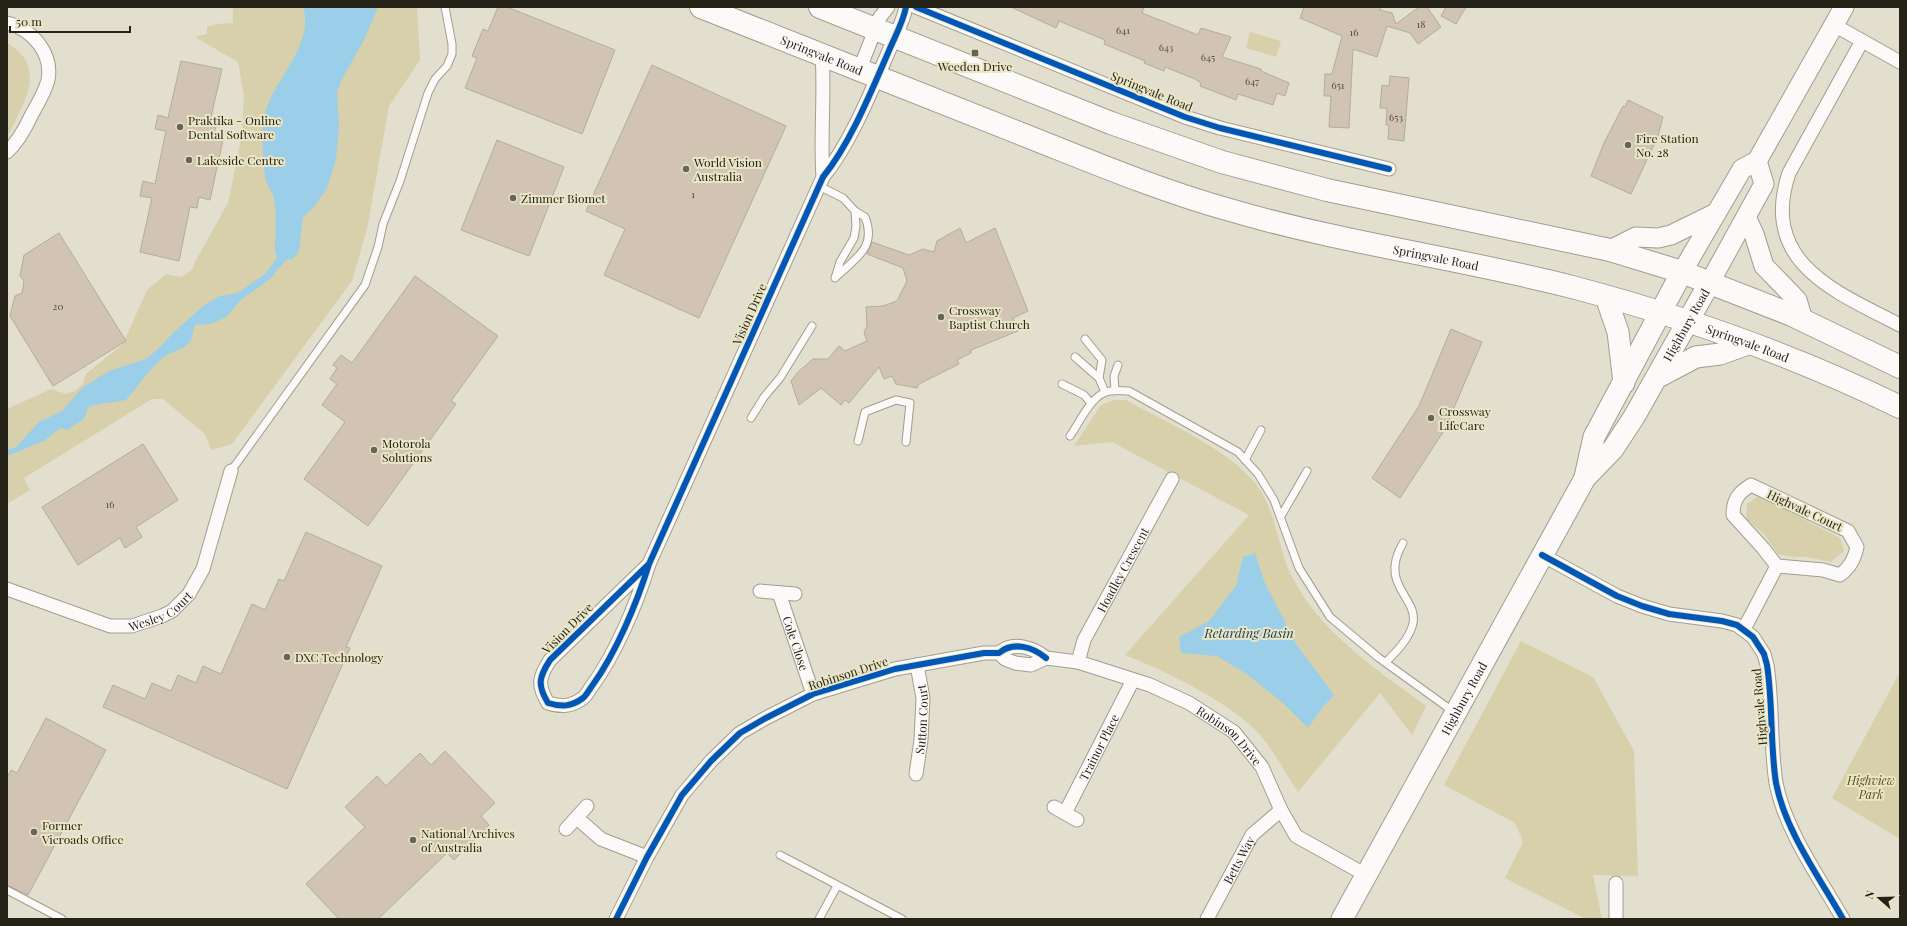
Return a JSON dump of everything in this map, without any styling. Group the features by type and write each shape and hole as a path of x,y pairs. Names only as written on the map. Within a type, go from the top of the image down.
{"highway":[{"name":"Springvale Road","path":"702,7 1130,177 1218,207 1330,236 1493,270 1606,297 1688,322 1748,344 1848,383 1900,407"},
{"path":"820,7 1111,123 1222,162 1332,192 1610,250 1682,272 1803,320 1900,367"}],"main road":[{"name":"Highbury Road","path":"1585,478 1594,437 1682,272 1742,170 1757,161 1844,7"},
{"name":"Highbury Road","path":"1342,919 1585,478 1613,449 1658,377 1746,217 1764,184 1757,161"},
{"path":"1610,250 1636,237 1658,238 1671,235 1716,213"},
{"path":"1746,217 1754,234 1764,266 1796,300 1803,320"},
{"path":"1606,297 1618,332 1624,383"},
{"path":"1658,377 1696,357 1720,354 1748,344"}],"street":[{"path":"868,74 885,33 880,17 888,7"},
{"path":"868,74 885,33 906,7"},
{"name":"Springvale Road","path":"916,7 1185,117 1220,128 1389,169"},
{"path":"7,23 25,30 38,42 43,50 48,70 46,87 34,112 17,141 7,152"},
{"path":"1834,25 1900,62"},
{"path":"1862,41 1789,173 1786,183 1783,208 1786,231 1795,253 1807,270 1815,277 1837,293 1900,325"},
{"name":"Vision Drive","path":"821,182 824,96 822,55"},
{"name":"Vision Drive","path":"649,564 550,660 541,673 540,691 548,703 560,707 567,706 584,698 605,667 643,585 649,564 821,182 834,163 868,74"},
{"name":"Wesley Court","path":"7,589 110,626 132,626 172,611 189,594 203,569 230,471"},
{"name":"Hoadley Crescent","path":"1078,662 1084,640 1172,479"},
{"name":"Highvale Court","path":"1751,485 1848,531 1857,547 1854,560 1848,569 1840,575 1823,570 1777,566 1733,515 1736,497 1742,490 1751,485"},
{"name":"Highvale Road","path":"1542,555 1617,596 1642,606 1669,614 1731,622 1744,629 1760,646 1767,665 1774,764 1782,805 1794,833 1843,919"},
{"path":"1744,629 1777,566"},
{"path":"760,591 795,594"},
{"name":"Cole Close","path":"779,593 813,694"},
{"name":"Robinson Drive","path":"616,919 647,857 682,796 717,755 740,733 813,694 895,669 984,653 999,653 1004,649 1013,646 1037,651 1046,658 1078,662 1150,685 1189,703 1234,732 1262,767 1280,810 1296,836 1366,875"},
{"name":"Sutton Court","path":"916,774 921,740 923,698 917,665"},
{"name":"Trainor Place","path":"1077,820 1059,810 1133,680"},
{"path":"566,829 587,806"},
{"name":"Betts Way","path":"1207,919 1252,835 1280,810"},
{"path":"577,818 601,838 647,857"},
{"path":"1616,884 1616,919"}],"lane":[{"path":"230,471 365,285 378,246 383,224 400,180 428,93 435,80 447,66 452,54 452,44 445,7"},
{"path":"821,182 843,198 854,210 865,217 869,235 866,246 860,256 835,278 840,262 854,238 856,226 854,210"},
{"path":"751,418 764,397 780,378 812,326"},
{"path":"1085,338 1102,360 1099,378"},
{"path":"1076,357 1099,378 1105,392"},
{"path":"1115,390 1114,376 1118,365"},
{"path":"1062,384 1084,395 1091,403"},
{"path":"1070,436 1091,403 1105,392 1115,390 1130,391 1238,452 1258,474 1274,500 1281,516 1298,568 1330,616 1386,662 1455,713"},
{"path":"858,441 865,412 896,400 910,403 906,442"},
{"path":"1245,460 1261,430"},
{"path":"1281,516 1307,471"},
{"path":"1386,662 1407,636 1413,620 1412,612 1393,571 1394,561 1403,543"},
{"path":"780,855 902,919"},
{"path":"819,919 837,886"},
{"path":"7,890 62,919"}],"green space":[{"path":"233,7 417,7 420,60 389,106 367,229 352,281 232,444 211,450 205,434 163,399 152,399 24,478 30,490 7,504 7,409 51,389 66,394 75,391 83,384 86,374 123,344 147,290 166,274 182,277 192,270 196,260 228,203 242,134 244,96 238,62 195,37 207,34 207,27 216,24 233,23"},
{"path":"1250,32 1281,41 1276,57 1246,48"},
{"path":"7,43 17,50 24,58 28,66 30,84 24,103 7,136"},
{"path":"1114,400 1126,400 1212,447 1243,470 1255,483 1261,491 1269,508 1288,569 1308,602 1337,636 1354,651 1426,706 1412,735 1380,693 1298,792 1276,756 1261,736 1233,711 1179,679 1125,655 1249,515 1112,442 1074,446 1101,405"},
{"path":"1759,496 1840,538 1844,551 1831,562 1807,557 1792,557 1778,554 1764,534 1746,519 1747,504"},
{"path":"1521,641 1593,677 1634,751 1638,876 1593,875 1602,919 1586,919 1505,878 1523,842 1515,823 1444,785"},
{"name":"Highview Park","path":"1900,672 1900,839 1832,798"}],"water":[{"path":"303,7 378,7 365,38 341,81 337,92 339,125 336,160 327,188 314,207 303,217 299,251 293,259 286,260 270,279 242,299 226,317 211,324 195,325 191,341 184,347 165,356 152,368 126,400 89,406 84,419 67,430 60,428 44,441 7,456 7,450 16,447 39,422 62,411 82,388 109,371 146,359 202,307 219,296 238,293 265,274 277,258 275,251 275,205 265,173 263,125 266,110 271,98 293,60 304,34 305,20"},
{"name":"Retarding Basin","path":"1255,553 1264,581 1296,644 1334,695 1322,708 1308,728 1283,703 1248,675 1217,656 1181,653 1179,637 1208,622 1236,586 1243,557"}],"building":[{"path":"498,7 507,7 615,50 582,134 465,88 477,58 472,56 483,29 488,31"},
{"path":"1011,7 1144,7 1142,13 1198,35 1201,28 1231,37 1222,57 1261,69 1261,71 1289,83 1285,96 1277,93 1273,105 1238,94 1236,100 1200,86 1201,83 1195,79 1165,67 1164,71 1144,63 1145,61 1104,44 1105,40 1059,21 1056,28"},
{"path":"1304,7 1381,7 1380,10 1392,13 1396,24 1419,7 1427,7 1441,27 1418,44 1410,33 1387,26 1377,57 1353,49 1349,128 1329,127 1331,96 1324,96 1325,74 1332,74 1342,36 1300,18"},
{"path":"1446,7 1466,7 1456,24 1441,16"},
{"name":"Lakeside Centre","path":"181,61 222,69 209,126 216,127 213,137 223,140 210,200 199,197 197,208 190,207 179,261 140,252 152,198 140,196 143,181 155,184 166,131 155,129 158,115 168,118"},
{"name":"World Vision Australia","path":"652,65 786,126 699,318 604,275 625,229 586,211"},
{"path":"1390,76 1409,78 1404,141 1388,139 1389,125 1386,125 1387,108 1380,108 1382,85 1389,86"},
{"name":"Fire Station No. 28","path":"1628,100 1663,117 1658,136 1631,194 1591,176 1604,143 1623,106 1625,107"},
{"name":"Zimmer Biomet","path":"497,140 564,167 529,256 461,230"},
{"name":"Crossway Baptist Church","path":"960,228 966,243 995,228 1028,311 1013,318 1018,331 971,350 971,353 957,360 959,364 919,384 917,388 896,384 892,376 884,379 879,367 849,403 845,400 841,405 821,388 799,405 791,381 798,372 813,359 828,359 839,346 845,351 867,341 864,333 867,326 866,307 883,306 897,301 907,281 903,268 867,254 872,242 909,255 923,249 934,252 937,241"},
{"path":"59,233 126,341 53,386 10,316 15,296 22,293 24,281 20,276 24,255"},
{"name":"Motorola Solutions","path":"415,276 498,336 451,401 456,404 368,526 304,479 345,422 322,405 337,384 330,379 337,368 333,365 341,355 352,363"},
{"name":"Crossway LifeCare","path":"1451,329 1482,342 1445,429 1400,498 1372,478 1419,406"},
{"path":"143,444 178,500 136,527 142,537 125,548 120,538 78,565 42,507"},
{"name":"DXC Technology","path":"306,532 382,566 346,647 350,648 287,789 103,707 113,685 145,699 152,683 171,691 178,675 196,683 203,666 221,674 252,604 265,610 279,579 284,581"},
{"name":"Former Vicroads Office","path":"46,718 106,750 28,895 7,885 7,778 11,770 17,773"},
{"name":"National Archives of Australia","path":"445,751 495,803 481,816 489,825 454,860 447,853 378,919 339,919 306,884 365,827 345,807 377,776 386,786 420,753 431,765"}],"cycle path":[{"path":"649,564 550,660 541,681 542,691 548,703 570,705 584,697 601,673 617,643 632,611 649,564 823,177 833,164 851,134 901,25 906,7"},
{"path":"916,7 1185,117 1220,128 1389,169"},
{"path":"1542,555 1617,596 1642,606 1669,614 1722,621 1737,625 1753,637 1764,654 1767,665 1774,768 1780,801 1804,853 1843,919"},
{"path":"616,919 647,857 682,795 711,761 740,733 813,694 895,669 984,653 999,653 1010,647 1017,646 1029,648 1046,658"}],"place":[{"name":"Weeden Drive","path":"975,53"},
{"name":"Praktika - Online Dental Software","path":"180,127"},
{"name":"Fire Station No. 28","path":"1628,145"},
{"name":"Lakeside Centre","path":"189,160"},
{"name":"World Vision Australia","path":"686,169"},
{"name":"Zimmer Biomet","path":"513,198"},
{"name":"Crossway Baptist Church","path":"941,317"},
{"name":"Crossway LifeCare","path":"1431,418"},
{"name":"Motorola Solutions","path":"374,450"},
{"name":"DXC Technology","path":"287,657"},
{"name":"Former Vicroads Office","path":"34,832"},
{"name":"National Archives of Australia","path":"413,840"}]}
